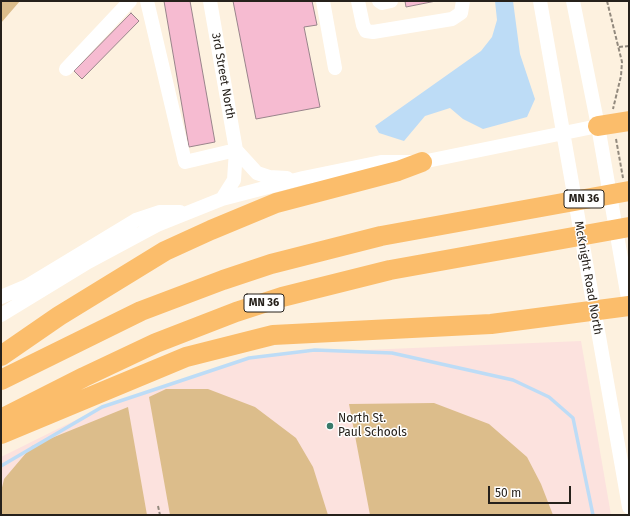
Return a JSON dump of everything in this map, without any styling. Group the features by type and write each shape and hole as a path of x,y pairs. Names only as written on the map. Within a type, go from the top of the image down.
{"highway":[{"path":"598,126 629,121"},
{"path":"1,356 59,316 158,255 198,236 276,203 398,171 422,162"},
{"name":"MN 36","path":"1,380 141,311 223,280 271,264 381,236 540,207 626,186"},
{"name":"MN 36","path":"1,419 150,346 256,305 318,287 390,270 629,227"},
{"path":"1,434 186,357 273,335 491,324 629,305"}],"street":[{"path":"66,69 130,1"},
{"path":"147,1 185,162 236,150 257,172 269,177 303,178"},
{"name":"3rd Street North","path":"210,1 236,150 234,180 222,199"},
{"path":"323,1 335,68"},
{"path":"358,1 363,25 366,31 373,32 452,19 461,13 463,1"},
{"path":"379,1 391,1"},
{"name":"McKnight Road North","path":"540,1 629,507"},
{"path":"573,1 598,126 629,305"},
{"path":"1,315 88,262 157,225 222,199 303,178 381,162 422,162 562,132 598,126"},
{"path":"1,297 27,286 136,220 160,212 188,212"}],"path":[{"path":"606,1 622,62 621,76 613,104"},
{"path":"619,47 629,46"},
{"path":"616,138 626,186"},
{"path":"158,506 160,515"}],"shaded area":[{"path":"1,1 20,1 1,23"},
{"name":"North St. Paul Schools","path":"581,341 611,515 1,515 1,457 102,407 249,358 293,353"},
{"path":"166,389 208,389 255,407 296,438 313,467 328,515 170,515 149,397"},
{"path":"434,403 489,424 527,457 541,484 553,515 370,515 349,404"},
{"path":"128,407 147,515 1,515 1,492 4,479 32,446"}],"water":[{"path":"495,1 513,1 520,54 535,99 527,117 483,129 463,119 450,108 425,116 404,141 379,133 375,126 481,51 492,37 497,20"}],"building":[{"path":"164,1 190,1 215,142 189,147"},
{"path":"233,1 312,1 317,25 304,27 320,107 256,119"},
{"path":"405,1 436,1 406,7"},
{"path":"131,13 139,21 82,79 74,71"}],"waterway":[{"path":"1,466 102,407 249,358 315,350 392,353 513,380 549,397 573,418 593,515"}],"place":[{"name":"North St. Paul Schools","path":"330,426"}]}
